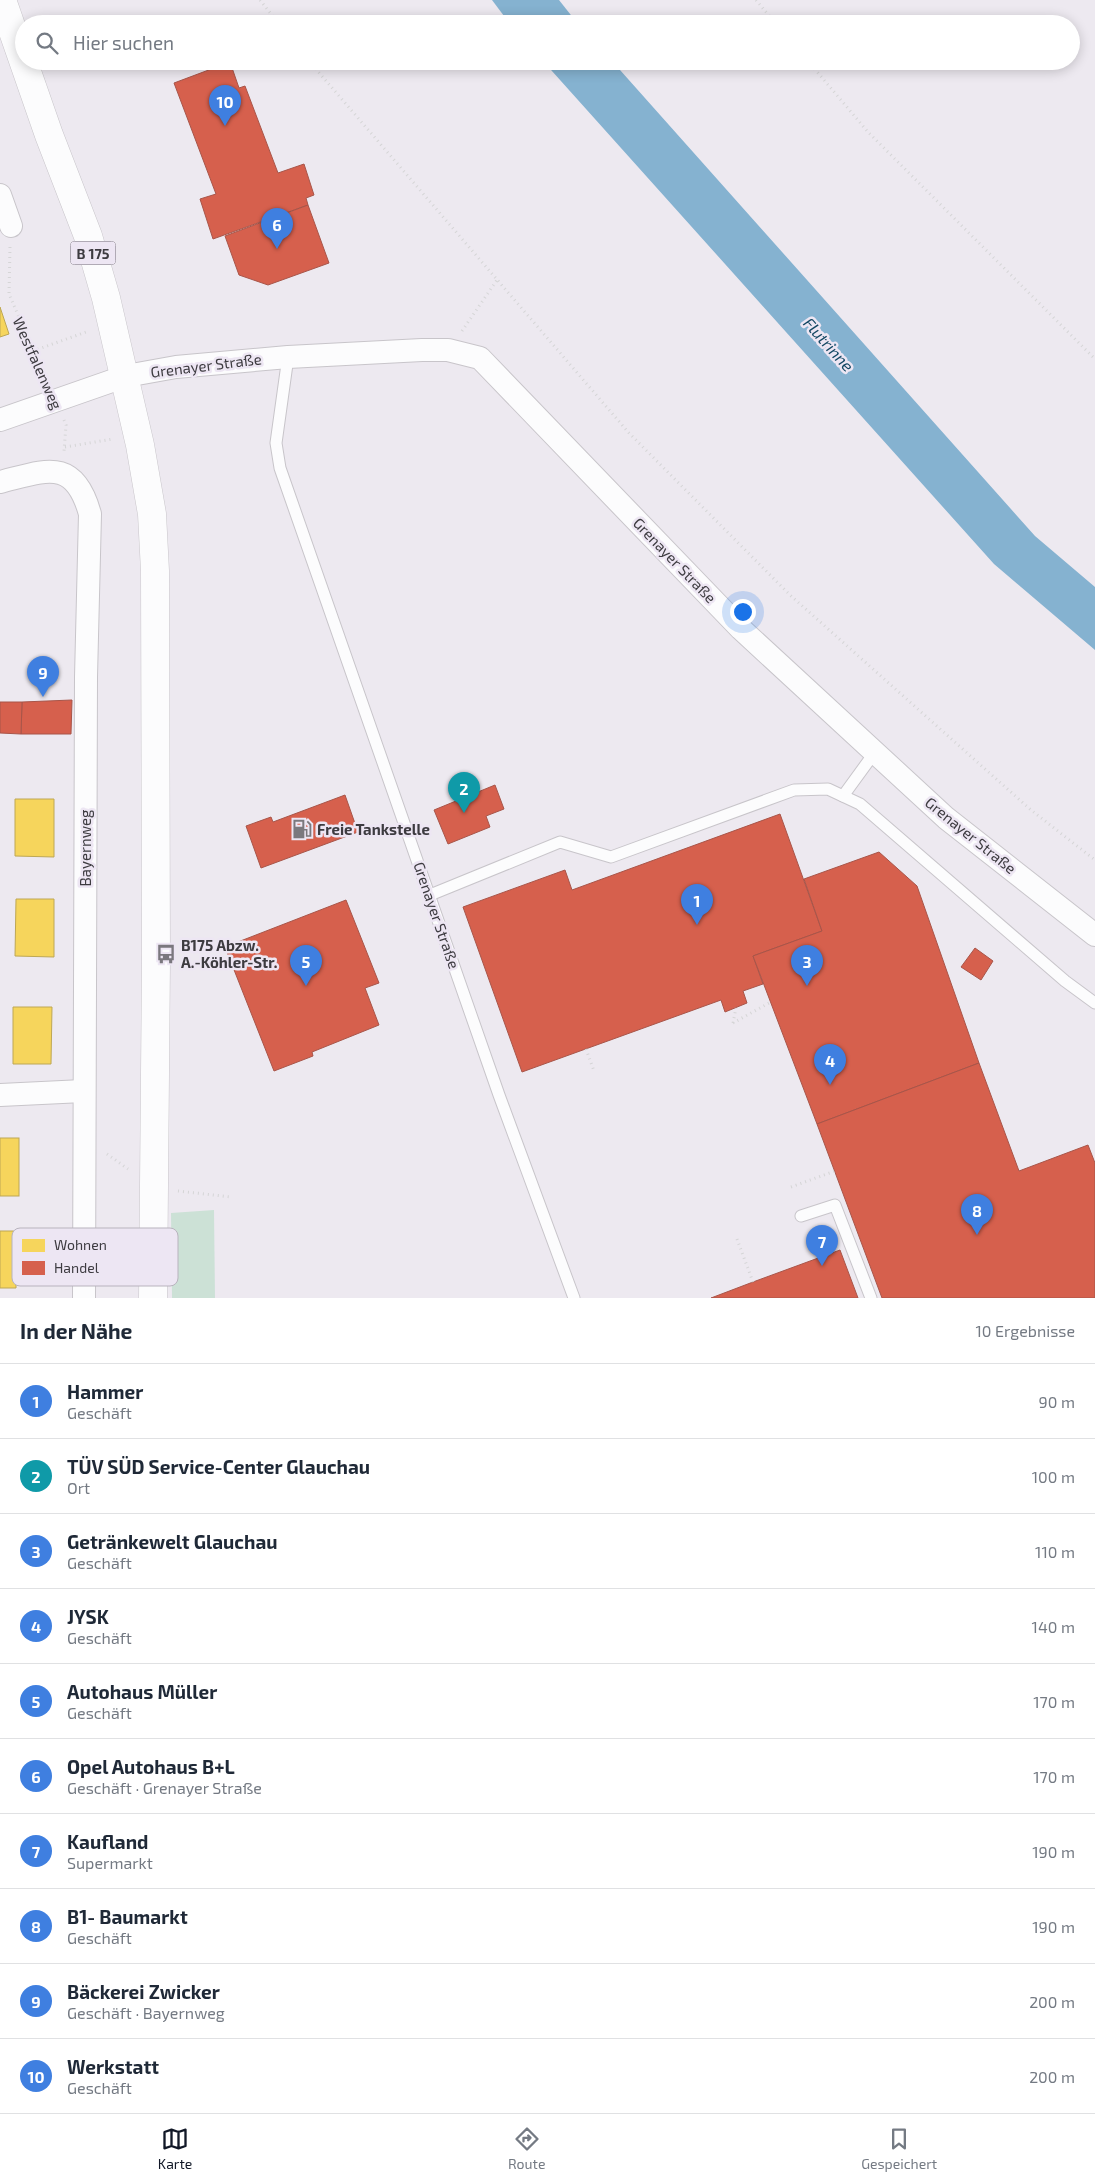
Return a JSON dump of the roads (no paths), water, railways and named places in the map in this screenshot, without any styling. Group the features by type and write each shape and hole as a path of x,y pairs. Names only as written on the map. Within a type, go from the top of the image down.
{"main road":[{"name":"B 175","path":"2,0 15,37"},
{"name":"B 175","path":"26,70 88,236 109,308 126,376 152,514 155,570 154,1228"}],"street":[{"path":"0,195 11,226"},
{"name":"Grenayer Straße","path":"0,420 126,376 176,366 288,357 448,350 480,358 741,629 946,818 1095,935"},
{"name":"Bayernweg","path":"0,482 46,470 63,473 76,483 85,498 90,514 86,677 84,1228"},
{"path":"0,1095 83,1091"}],"lane":[{"name":"Grenayer Straße","path":"288,357 276,444 280,468 499,1095 574,1298"},
{"path":"842,796 875,752"},
{"path":"430,895 560,842 611,857 794,790 828,789 860,804 1065,982 1095,1003"},
{"path":"801,1216 835,1205 871,1298"}],"water":[{"path":"492,0 559,0 571,15 503,15"},
{"name":"Flutrinne","path":"551,70 620,70 1035,536 1095,587 1095,650 994,564"}],"place":[{"name":"Werkstatt","path":"225,126"},
{"name":"Opel Autohaus B+L","path":"277,249"},
{"name":"Bäckerei Zwicker","path":"43,697"},
{"name":"TÜV SÜD Service-Center Glauchau","path":"464,813"},
{"name":"Freie Tankstelle","path":"302,829"},
{"name":"Hammer","path":"697,925"},
{"name":"B175 Abzw. A.-Köhler-Str.","path":"166,954"},
{"name":"Autohaus Müller","path":"306,986"},
{"name":"Getränkewelt Glauchau","path":"807,986"},
{"name":"JYSK","path":"830,1085"},
{"name":"B1- Baumarkt","path":"977,1235"},
{"name":"Kaufland","path":"822,1266"}]}
